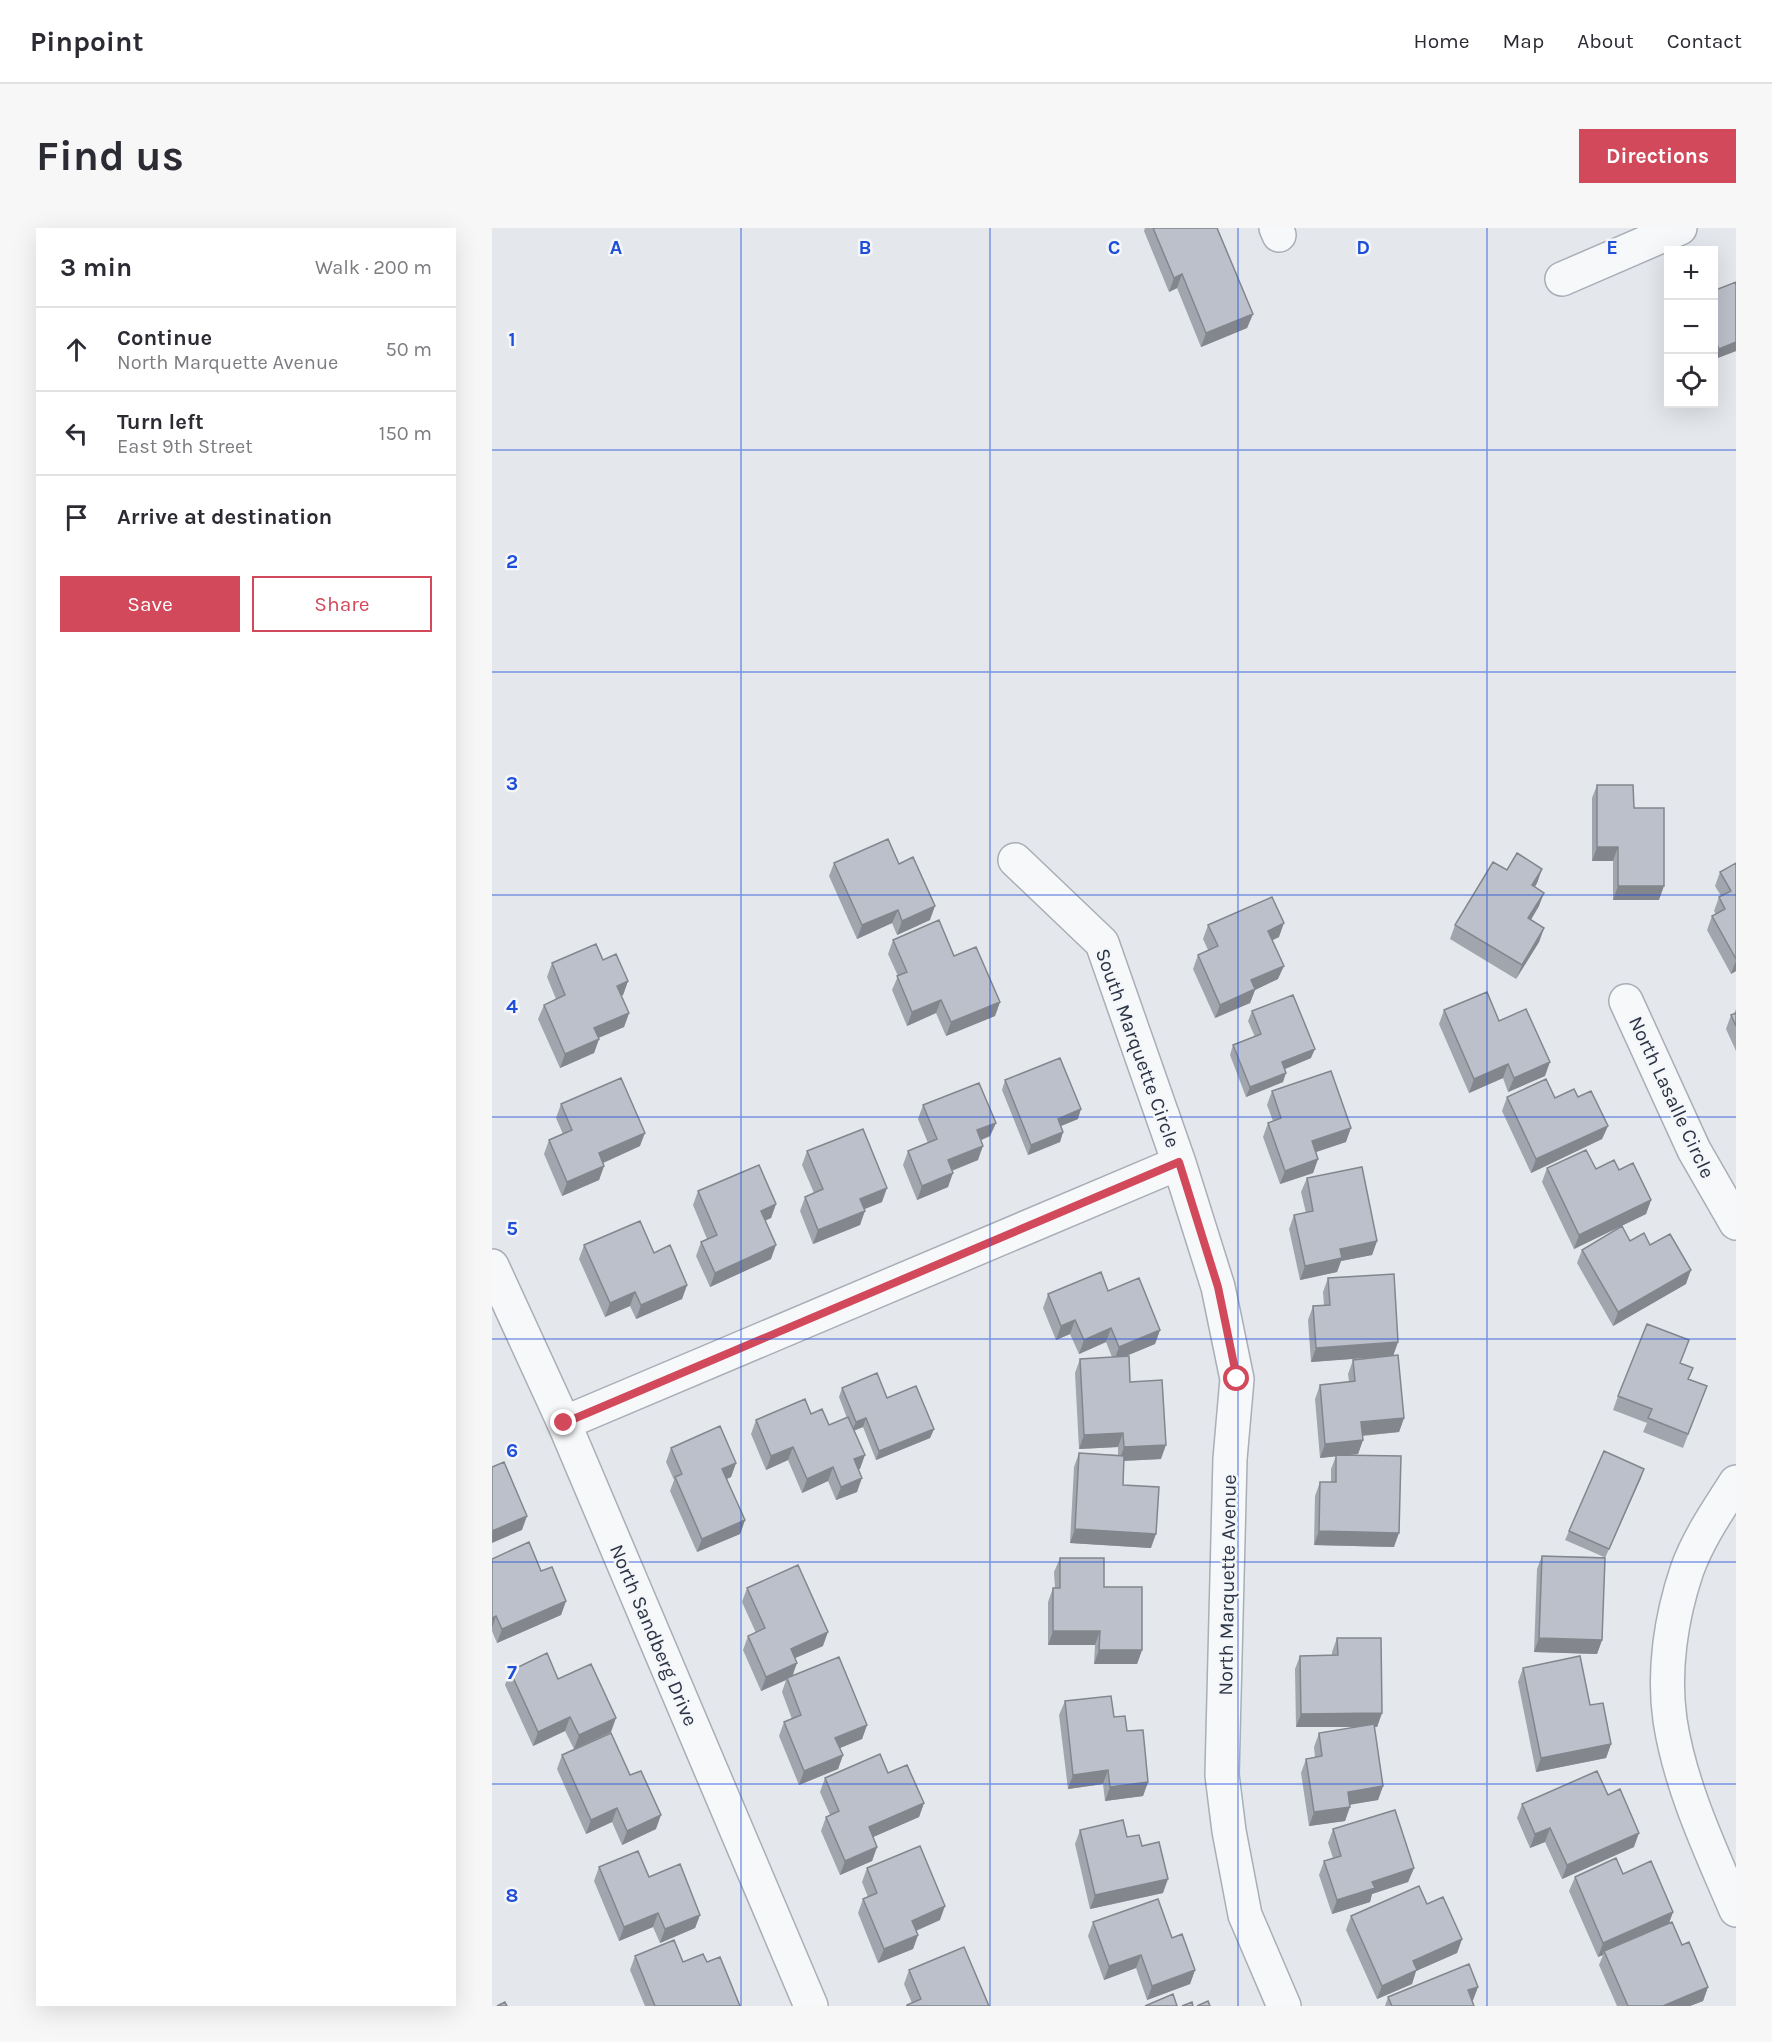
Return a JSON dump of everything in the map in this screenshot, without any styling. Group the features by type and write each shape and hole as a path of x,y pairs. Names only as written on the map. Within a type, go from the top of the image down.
{"street":[{"path":"1562,279 1680,228"},
{"name":"South Marquette Circle","path":"1015,860 1102,943 1179,1162"},
{"name":"North Lasalle Circle","path":"1626,1001 1694,1150 1736,1223"},
{"path":"564,1423 1179,1162"},
{"name":"North Marquette Avenue","path":"1179,1162 1218,1287 1237,1379 1230,1459 1222,1775 1229,1831 1245,1916 1284,2006"},
{"name":"North Sandberg Drive","path":"492,1266 564,1423 811,2006"},
{"path":"1736,1482 1711,1520 1688,1569 1674,1620 1667,1676 1670,1720 1682,1773 1707,1843 1736,1910"}],"building":[{"path":"1153,228 1217,228 1253,314 1206,333 1182,274 1174,278"},
{"path":"1736,282 1736,342 1719,349 1718,347 1718,289"},
{"path":"1597,785 1633,785 1634,808 1664,808 1664,886 1618,886 1618,847 1597,847"},
{"path":"888,839 899,864 913,857 935,906 902,921 898,910 862,925 834,863"},
{"path":"1517,853 1542,869 1532,885 1544,893 1528,918 1544,928 1522,965 1455,925 1493,862 1507,870"},
{"path":"1736,863 1736,959 1712,916 1725,909 1719,897 1731,891 1720,872"},
{"path":"1272,897 1284,923 1268,931 1284,966 1251,980 1255,989 1220,1005 1198,955 1218,946 1208,925"},
{"path":"939,920 954,956 976,947 1000,1002 951,1022 941,1000 912,1012 897,976 907,972 893,940"},
{"path":"596,944 603,960 616,954 628,981 617,986 629,1013 594,1028 599,1039 565,1054 544,1005 565,995 552,963"},
{"path":"1487,992 1499,1021 1526,1009 1550,1062 1514,1078 1508,1064 1474,1079 1444,1010"},
{"path":"1293,995 1315,1049 1282,1062 1286,1073 1250,1087 1233,1045 1261,1034 1252,1011"},
{"path":"1736,1013 1736,1026 1731,1015"},
{"path":"1060,1058 1081,1109 1058,1119 1063,1132 1031,1145 1005,1080"},
{"path":"1331,1071 1351,1128 1312,1141 1318,1159 1285,1171 1268,1123 1281,1118 1272,1091"},
{"path":"621,1078 645,1133 599,1153 604,1166 567,1182 549,1140 572,1130 561,1104"},
{"path":"1546,1079 1555,1098 1574,1089 1578,1097 1591,1091 1608,1126 1536,1159 1507,1097"},
{"path":"979,1083 996,1123 977,1130 983,1146 948,1160 953,1173 922,1186 908,1151 937,1139 923,1105"},
{"path":"863,1129 887,1188 860,1199 865,1211 818,1230 805,1197 823,1189 807,1151"},
{"path":"1586,1150 1596,1169 1614,1160 1619,1170 1633,1163 1651,1200 1579,1235 1547,1168"},
{"path":"759,1165 776,1204 761,1211 776,1245 715,1273 701,1242 717,1235 698,1191"},
{"path":"1362,1167 1377,1241 1340,1249 1342,1258 1305,1266 1294,1215 1313,1211 1307,1178"},
{"path":"640,1221 654,1253 670,1245 687,1285 641,1305 635,1292 610,1303 584,1245"},
{"path":"1622,1226 1630,1241 1644,1233 1650,1245 1670,1234 1691,1270 1618,1312 1582,1250"},
{"path":"1101,1272 1108,1291 1139,1278 1160,1330 1119,1347 1111,1328 1084,1340 1075,1320 1061,1326 1048,1294"},
{"path":"1394,1274 1398,1342 1316,1348 1313,1306 1330,1305 1328,1278"},
{"path":"1647,1324 1689,1340 1680,1363 1693,1368 1688,1379 1707,1386 1688,1434 1648,1418 1652,1409 1618,1396"},
{"path":"1398,1355 1404,1418 1361,1422 1363,1440 1325,1444 1320,1385 1355,1381 1353,1360"},
{"path":"1129,1356 1130,1382 1162,1380 1166,1445 1124,1447 1123,1433 1084,1435 1080,1359"},
{"path":"877,1373 887,1398 916,1386 934,1429 879,1451 866,1418 856,1422 842,1388"},
{"path":"805,1399 811,1414 822,1409 829,1425 848,1417 865,1455 854,1459 862,1478 841,1487 833,1467 807,1479 793,1447 771,1456 756,1420"},
{"path":"720,1426 736,1463 722,1469 745,1520 702,1539 675,1477 682,1474 671,1448"},
{"path":"1604,1451 1644,1469 1609,1549 1569,1531"},
{"path":"1079,1453 1124,1456 1123,1485 1159,1487 1156,1534 1075,1529"},
{"path":"1336,1455 1401,1456 1399,1533 1319,1531 1320,1482 1336,1482"},
{"path":"504,1462 527,1516 492,1531 492,1467"},
{"path":"529,1542 541,1571 552,1567 566,1601 502,1629 496,1616 492,1618 492,1559"},
{"path":"1542,1556 1605,1558 1602,1640 1539,1638"},
{"path":"1060,1558 1104,1558 1104,1587 1142,1587 1142,1650 1099,1650 1100,1631 1053,1631 1053,1588 1060,1588"},
{"path":"798,1565 828,1632 791,1649 797,1663 766,1677 748,1636 765,1628 747,1588"},
{"path":"1337,1638 1381,1638 1382,1713 1301,1714 1300,1656 1338,1655"},
{"path":"547,1653 558,1679 591,1664 616,1718 579,1735 570,1717 538,1732 510,1671"},
{"path":"1580,1656 1590,1705 1603,1703 1611,1744 1541,1758 1523,1668"},
{"path":"839,1657 867,1725 835,1738 843,1755 804,1771 784,1722 801,1715 787,1678"},
{"path":"1111,1696 1114,1717 1125,1716 1127,1731 1143,1730 1148,1782 1110,1787 1108,1770 1073,1775 1065,1701"},
{"path":"1374,1724 1383,1786 1348,1792 1350,1807 1314,1812 1306,1759 1322,1756 1319,1733"},
{"path":"611,1733 630,1775 641,1771 661,1815 627,1831 617,1808 591,1820 562,1755"},
{"path":"880,1754 888,1773 907,1765 924,1803 869,1827 877,1847 845,1861 826,1817 839,1811 825,1778"},
{"path":"1597,1771 1608,1795 1620,1789 1639,1833 1567,1865 1550,1828 1535,1834 1522,1804"},
{"path":"1395,1810 1414,1868 1372,1882 1375,1888 1337,1900 1324,1861 1341,1856 1333,1829"},
{"path":"1123,1820 1127,1837 1139,1835 1142,1846 1159,1842 1168,1879 1095,1895 1080,1830"},
{"path":"920,1846 945,1906 912,1921 918,1935 884,1949 863,1899 877,1893 867,1868"},
{"path":"638,1851 649,1877 680,1864 700,1915 665,1929 658,1913 624,1927 599,1867"},
{"path":"1616,1858 1623,1874 1651,1861 1673,1912 1603,1943 1575,1877"},
{"path":"1419,1886 1427,1904 1443,1897 1462,1939 1413,1961 1417,1970 1382,1986 1351,1916"},
{"path":"1158,1899 1172,1938 1182,1934 1195,1970 1152,1986 1141,1955 1109,1966 1093,1922"},
{"path":"1672,1922 1682,1945 1689,1942 1708,1987 1663,2006 1628,2006 1604,1951"},
{"path":"674,1940 683,1962 703,1954 707,1962 720,1957 740,2006 655,2006 635,1956"},
{"path":"964,1947 989,2006 907,2006 921,1999 909,1970"},
{"path":"1469,1964 1478,1987 1468,1990 1474,2006 1392,2006 1388,1997"},
{"path":"1173,1994 1177,2006 1145,2006"},
{"path":"1208,2001 1210,2006 1197,2006"}],"route":[{"path":"564,1423 1179,1162 1218,1287 1237,1379"}]}
